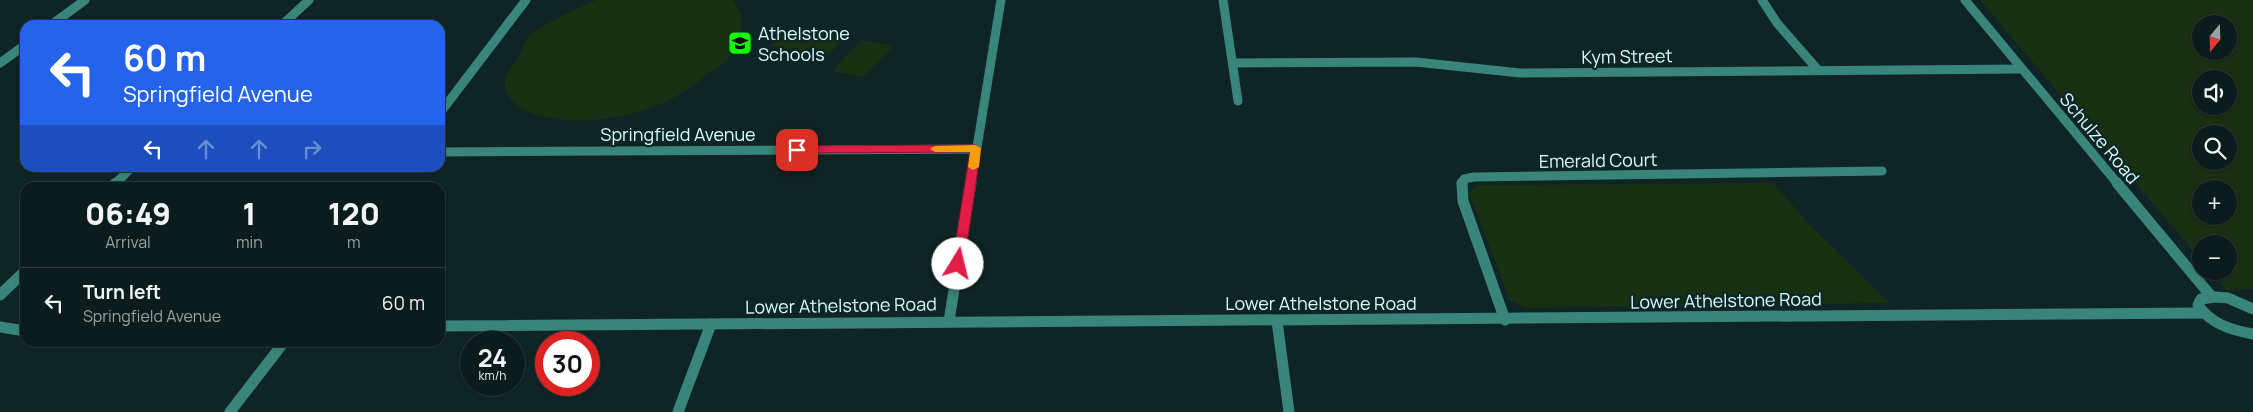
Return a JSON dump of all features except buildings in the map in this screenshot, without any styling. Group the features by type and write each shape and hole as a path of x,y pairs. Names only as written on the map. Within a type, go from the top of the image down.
{"street":[{"path":"59,20 85,0"},
{"path":"287,20 309,0"},
{"path":"445,106 526,0"},
{"path":"949,321 1001,0"},
{"path":"1223,0 1238,101"},
{"path":"1762,0 1777,23 1818,70"},
{"name":"Schulze Road","path":"1965,0 2210,296"},
{"path":"0,63 20,48"},
{"name":"Kym Street","path":"1233,64 1416,62 1520,73 2021,69"},
{"name":"Springfield Avenue","path":"445,152 976,148"},
{"name":"Emerald Court","path":"1505,320 1463,201 1461,185 1464,179 1474,177 1882,171"},
{"path":"117,182 127,172"},
{"path":"0,295 20,276"},
{"path":"2253,310 2225,297 2210,296 2201,298 2198,305 2203,313 2217,324 2253,334"},
{"name":"Lower Athelstone Road","path":"445,326 949,321 1277,322 2203,313"},
{"path":"1277,322 1289,412"},
{"path":"678,412 711,324"},
{"path":"0,327 20,330"},
{"path":"230,412 280,347"}],"green space":[{"path":"597,0 733,0 741,15 740,37 732,54 723,64 710,71 675,97 638,112 604,119 567,120 534,114 517,105 507,93 505,82 507,74 521,53 525,42 530,36 548,24"},
{"path":"1980,0 2253,0 2253,289 2226,290 2218,280 2237,280 2237,235 2192,235 2192,249"},
{"path":"790,27 846,37 827,56 770,46"},
{"path":"862,40 894,46 864,77 832,71"},
{"path":"1773,183 1807,222 1889,303 1526,308 1510,300 1469,193 1477,185"}],"slow traffic":[{"path":"935,149 976,148 973,167"}],"place":[{"name":"Athelstone Schools","path":"740,43"}],"route":[{"path":"797,150 976,148 958,264"}]}
